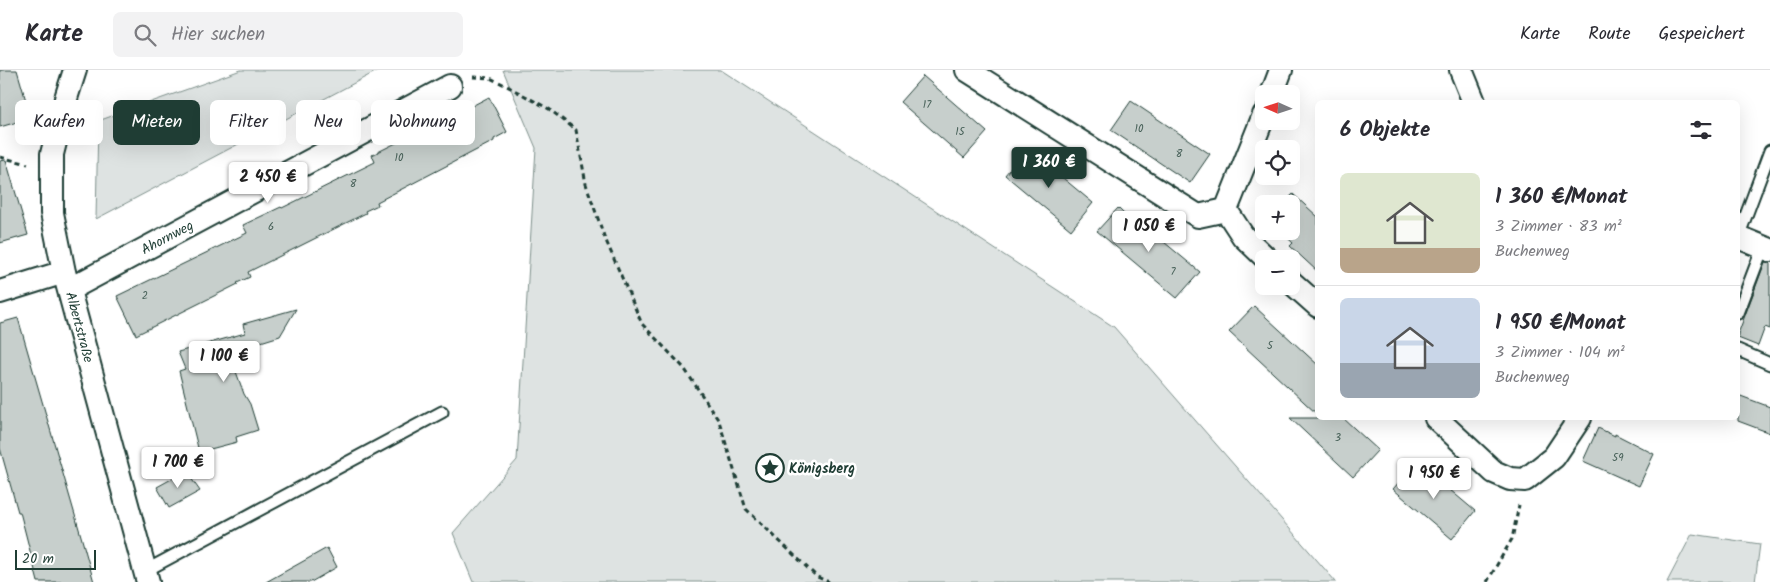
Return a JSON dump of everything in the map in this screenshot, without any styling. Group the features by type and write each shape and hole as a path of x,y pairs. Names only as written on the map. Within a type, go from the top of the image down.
{"street":[{"name":"Albertstraße","path":"75,70 52,154 52,213 67,281 146,576"},
{"path":"967,70 1198,216 1226,210"},
{"path":"1275,85 1281,70"},
{"path":"1461,70 1473,100"},
{"name":"Ahornweg","path":"0,292 67,281 450,86"},
{"path":"1226,210 1258,130"},
{"path":"1226,210 1243,236 1258,250"},
{"path":"1740,238 1766,248"},
{"path":"1300,290 1315,303"},
{"path":"1438,420 1494,472 1510,479 1525,480 1554,457 1579,420"}],"lane":[{"path":"1740,232 1770,151"},
{"path":"1740,308 1766,248"},
{"path":"1740,351 1770,364"},
{"path":"146,576 442,412"}],"path":[{"path":"450,86 470,77 490,78 549,109 576,130 586,184 598,219 642,324 684,368 719,421 746,509 817,577 829,582"},
{"path":"1488,582 1512,539 1525,480"}],"shaded area":[{"path":"241,70 379,70 322,100 296,100 296,114 286,119 286,100 210,100 210,145 237,145 96,219 98,145 103,145 103,119 113,116 113,145 200,145 200,100 157,100"},
{"path":"503,70 721,70 1114,327 1336,582 473,582 453,533 517,460 536,148"},
{"path":"1692,534 1760,544 1755,582 1667,582"}],"building":[{"path":"0,70 17,70 26,100 15,100 15,123 0,127"},
{"path":"923,76 987,132 964,158 900,102"},
{"path":"489,97 507,132 494,139 494,141 377,202 378,205 365,211 366,213 248,272 250,277 238,284 136,335 117,296 247,233 243,225 375,162 372,155 392,145 475,145 475,104"},
{"path":"1131,101 1210,154 1190,183 1111,130"},
{"path":"1027,148 1093,203 1071,230 1005,175"},
{"path":"6,160 28,235 0,243 0,161"},
{"path":"1300,200 1315,214 1315,269 1300,255 1300,250 1294,250 1290,246 1293,243 1290,240 1300,240"},
{"path":"1118,208 1131,221 1134,217 1200,272 1177,298 1097,231"},
{"path":"1765,262 1770,263 1770,329 1765,327 1758,346 1740,339 1740,329"},
{"path":"1254,306 1315,362 1315,412 1229,332"},
{"path":"296,309 280,336 251,345 256,359 234,366 244,394 250,404 258,430 236,437 237,442 199,452 179,371 185,369 178,352 245,333 243,324"},
{"path":"18,318 94,582 38,582 20,512 18,512 0,448 0,323"},
{"path":"1740,396 1770,407 1770,433 1738,421 1740,420"},
{"path":"1290,418 1345,420 1378,450 1353,477"},
{"path":"1598,428 1615,436 1615,434 1654,454 1639,486 1583,461"},
{"path":"1417,462 1475,511 1452,539 1393,489"},
{"path":"186,471 200,491 169,508 157,487"},
{"path":"327,548 337,567 311,582 266,582"}],"place":[{"name":"Königsberg","path":"770,468"}]}
